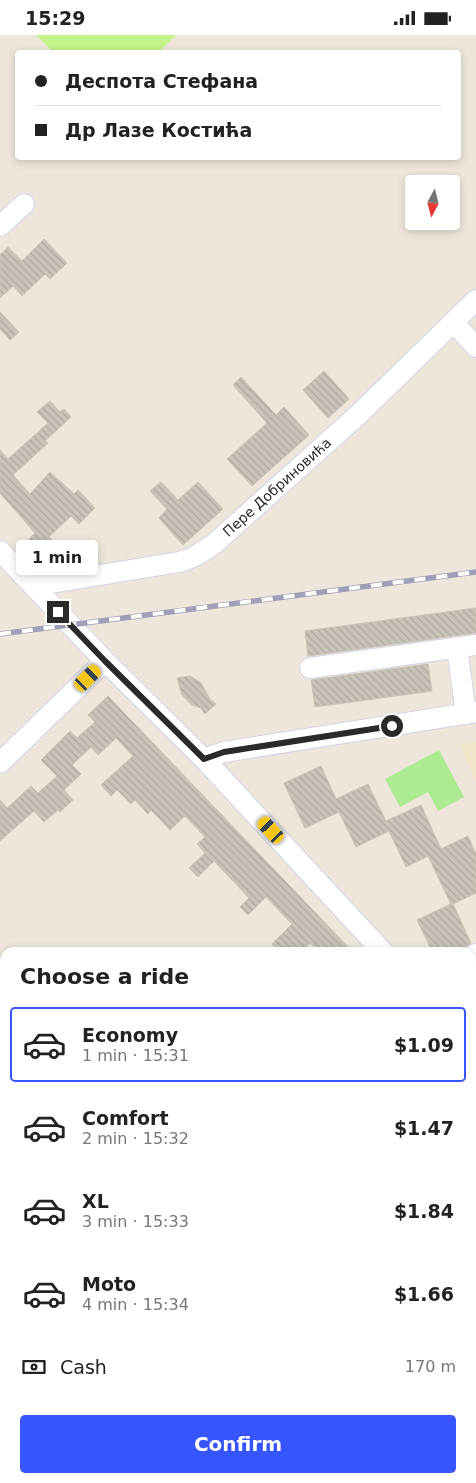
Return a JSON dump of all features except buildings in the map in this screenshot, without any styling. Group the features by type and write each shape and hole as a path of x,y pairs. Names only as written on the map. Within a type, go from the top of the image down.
{"street":[{"path":"0,227 24,204"},
{"name":"Пере Добриновића","path":"33,586 179,562 201,554 358,413 476,300"},
{"path":"453,322 476,347"},
{"path":"0,551 105,661 204,759 374,947"},
{"path":"204,759 224,752 471,713 466,647 310,668"},
{"path":"0,763 105,661"}],"shaded area":[{"path":"476,741 476,782 460,744"}],"green space":[{"path":"36,35 176,35 161,50 51,50"},
{"path":"439,750 464,797 438,811 428,792 400,807 385,779"}],"railway":[{"path":"0,634 476,572"}],"route":[{"path":"58,612 204,759 224,752 392,726"}]}
